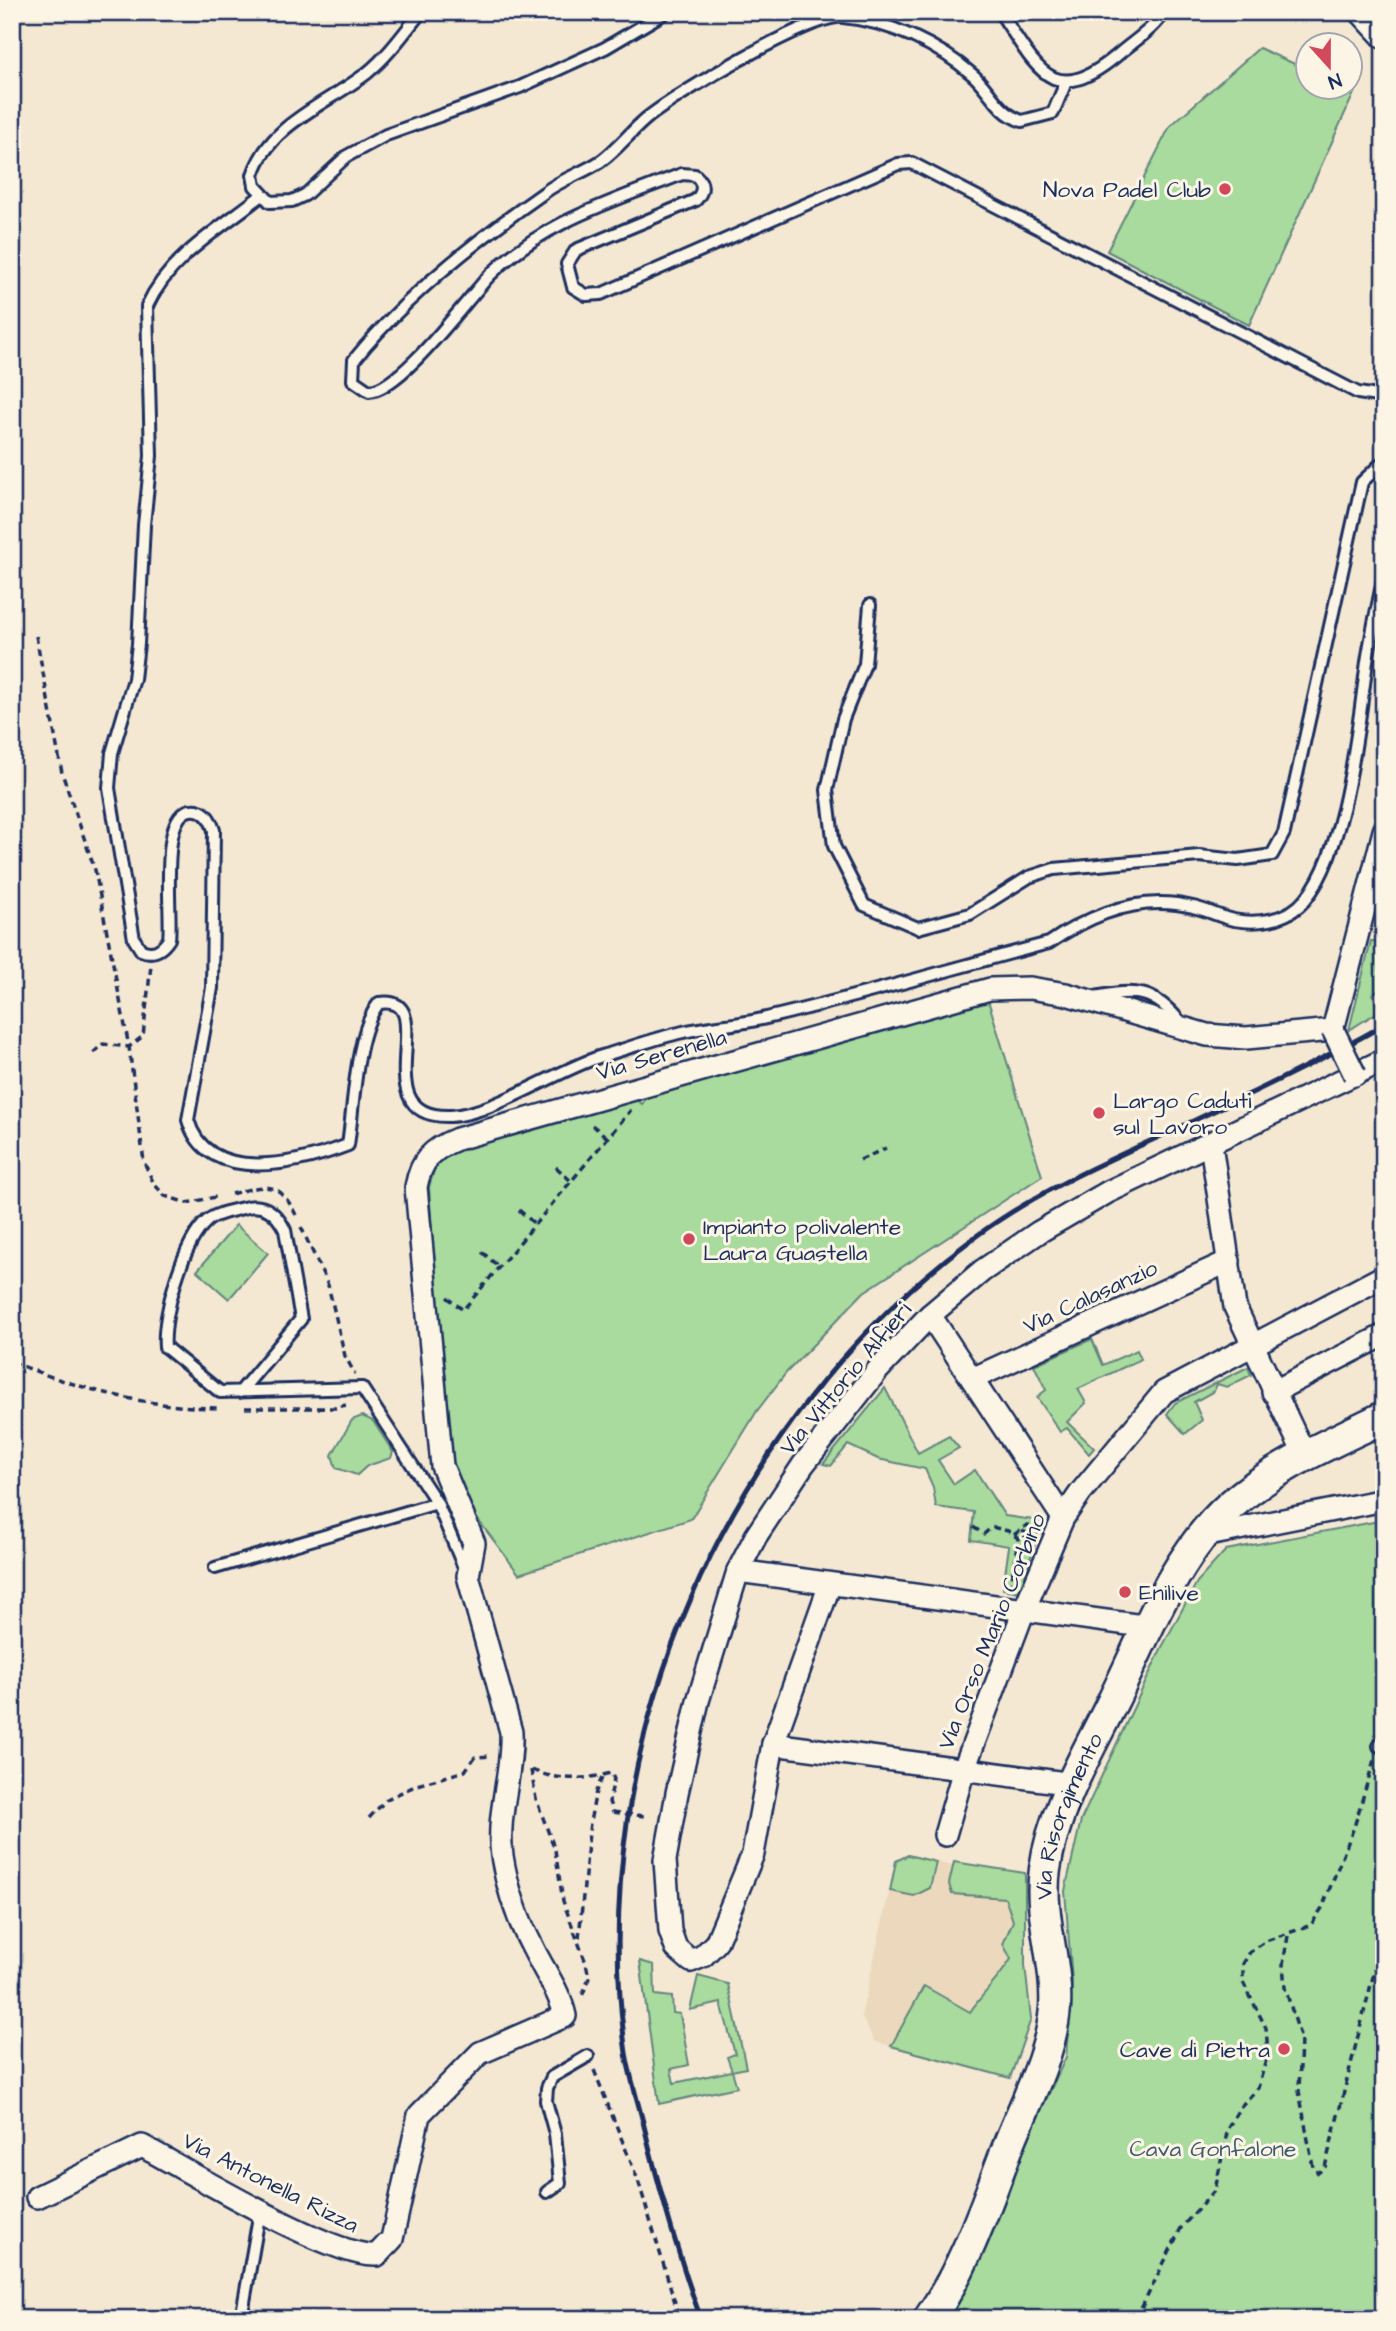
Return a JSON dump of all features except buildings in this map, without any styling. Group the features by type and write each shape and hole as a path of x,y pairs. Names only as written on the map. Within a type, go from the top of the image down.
{"main road":[{"name":"Via Risorgimento","path":"929,2319 961,2267 1047,2050 1055,2005 1044,1892 1045,1868 1073,1783 1150,1627 1203,1536 1230,1506 1271,1475 1384,1417"}],"street":[{"path":"1360,12 1384,38"},
{"path":"1355,1075 1333,1030 1378,877 1384,831"},
{"name":"Via Serenella","path":"468,1576 474,1543 442,1466 416,1187 426,1157 439,1146 990,989 1030,988 1085,999 1207,1035 1246,1038 1333,1030"},
{"name":"Via Vittorio Alfieri","path":"773,1744 753,1854 716,1943 703,1956 691,1961 676,1948 670,1931 665,1860 698,1700 738,1571 756,1536 803,1465 877,1371 930,1315 982,1271 1039,1232 1108,1192 1384,1060"},
{"path":"1211,1144 1235,1307 1250,1344 1305,1456"},
{"name":"Via Calasanzio","path":"972,1379 1229,1261"},
{"name":"Via Orso Mario Corbino","path":"945,1835 964,1769 1024,1610 1063,1518 1164,1392 1250,1344 1384,1276"},
{"path":"930,1315 1063,1518"},
{"path":"1273,1392 1384,1335"},
{"path":"1203,1536 1384,1500"},
{"path":"738,1571 1150,1627"},
{"path":"468,1576 511,1732 512,1756 500,1814 503,1858 518,1914 531,1945 562,2002 565,2017"},
{"path":"830,1584 773,1744 1073,1783"},
{"name":"Via Antonella Rizza","path":"37,2197 142,2146 260,2211 358,2255 377,2255 392,2239 419,2115 480,2053 565,2017"}],"lane":[{"path":"421,12 367,72 283,130 264,152 253,176 262,195 270,202 292,201 305,195 348,156 386,135 532,81 605,48 666,12"},
{"path":"1000,12 1034,64 1048,77 1066,82 1079,80 1100,70 1164,12"},
{"path":"1066,82 1053,113 1022,121 1006,113 973,75 917,39 878,23 841,16 808,23 660,109 601,161 553,187 512,217 448,268 367,345 354,360 353,380 369,391 387,384 435,340 489,276 533,238 560,224 681,174 691,173 701,182 702,192 696,200 576,250 567,264 573,287 586,295 601,294 898,164 912,163 1358,393 1384,397"},
{"path":"262,195 172,267 155,289 147,306 151,456 144,525 138,644 134,679 112,753 109,788 134,939 141,950 153,952 165,945 170,930 171,832 184,813 199,810 206,814 214,830 212,988 188,1121 192,1134 202,1148 222,1159 290,1164 348,1145 363,1043 370,1014 379,1003 393,1000 401,1004 406,1015 404,1084 413,1104 429,1114 451,1116 478,1109 596,1058 682,1032 760,1019 1049,943 1078,923 1114,909 1154,903 1191,906 1235,920 1281,918 1299,906 1311,892 1328,861 1357,751 1366,667 1384,575"},
{"path":"870,605 865,664 843,719 827,790 834,846 864,905 918,928 970,914 1029,877 1054,869 1199,856 1238,860 1272,855 1284,833 1362,482 1384,461"},
{"path":"240,1392 301,1319 285,1230 278,1217 265,1206 251,1206 207,1221 180,1263 164,1342 170,1352 220,1392 365,1393 437,1503 468,1576"},
{"path":"215,1568 437,1503"},
{"path":"547,2192 560,2183 561,2177 555,2134 546,2102 547,2088 552,2077 588,2056"},
{"path":"241,2319 260,2211"}],"path":[{"path":"12,1362 53,1378 151,1404 206,1408 335,1408 365,1393 345,1356 323,1272 282,1191 271,1185 187,1203 165,1196 154,1184 144,1162 129,1047 95,870 62,773 36,636"},
{"path":"93,1053 103,1044 129,1047 143,1036 153,952"},
{"path":"447,1297 463,1310 634,1107"},
{"path":"592,1125 609,1139"},
{"path":"860,1160 886,1148"},
{"path":"555,1167 572,1182"},
{"path":"519,1210 536,1225"},
{"path":"482,1252 499,1267"},
{"path":"973,1527 984,1534 992,1527 1018,1538 1010,1590"},
{"path":"1014,1535 1022,1531"},
{"path":"1136,2319 1181,2228 1215,2190 1228,2128 1240,2107 1258,2088 1268,2053 1266,2028 1243,1982 1243,1964 1250,1952 1266,1941 1288,1936 1311,1925 1322,1908 1354,1826 1381,1743"},
{"path":"369,1818 387,1799 417,1785 465,1772 475,1757 512,1756 531,1770 553,1779 603,1777 611,1773 614,1779 608,1802 613,1812 645,1816"},
{"path":"531,1770 536,1799 555,1850 563,1901 589,1978 578,2007 565,2017"},
{"path":"578,1940 590,1822 596,1791 603,1777"},
{"path":"1288,1936 1283,1964 1284,1988 1301,2039 1299,2091 1314,2167 1318,2173 1325,2167 1384,1933"},
{"path":"588,2056 638,2180 680,2319"}],"shaded area":[{"path":"908,1855 953,1866 954,1862 1025,1873 1025,1965 1031,2019 1010,2078 875,2042 861,2016 896,1861"}],"green space":[{"name":"Nova Padel Club","path":"1259,48 1294,64 1294,102 1350,102 1249,325 1107,251 1170,126"},
{"path":"1371,941 1384,941 1384,987 1372,994 1381,1010 1349,1030"},
{"name":"Impianto polivalente Laura Guastella","path":"988,1000 1042,1176 864,1292 786,1373 757,1411 691,1519 519,1574 469,1508 447,1453 429,1187 436,1164 453,1151 634,1098 642,1104 649,1094"},
{"path":"236,1225 268,1253 229,1299 197,1271"},
{"path":"1092,1339 1103,1365 1137,1350 1141,1359 1078,1389 1086,1403 1067,1422 1094,1448 1089,1454 1067,1428 1060,1432 1037,1397 1046,1390 1034,1365"},
{"path":"1248,1367 1251,1375 1227,1387 1217,1384 1214,1391 1194,1402 1202,1420 1185,1434 1167,1414 1175,1403"},
{"path":"885,1388 918,1453 949,1436 959,1448 938,1460 954,1484 975,1470 1005,1516 1042,1521 1020,1592 1003,1589 1009,1546 971,1540 974,1512 936,1507 933,1487 925,1469 878,1459 848,1445 831,1466 823,1464"},
{"path":"362,1416 373,1421 393,1452 391,1458 367,1466 357,1475 336,1468 332,1455 352,1420"},
{"name":"Cava Gonfalone","path":"1384,1520 1384,1865 1377,1878 1384,1903 1384,2319 944,2319 1066,2057 1072,1981 1065,1891 1081,1820 1161,1649 1197,1582 1226,1550"},
{"path":"908,1855 936,1862 930,1888 914,1896 890,1891 896,1861"},
{"path":"954,1862 1025,1873 1025,1965 1031,2019 1010,2078 891,2046 924,1986 970,2012 1011,1959 1003,1944 1013,1921 1005,1898 952,1894 949,1884"},
{"path":"640,1961 654,1965 655,1995 672,1997 673,2013 680,2014 689,2065 671,2069 674,2083 732,2071 737,2087 659,2104"},
{"path":"698,1976 728,1984 746,2068 732,2071 727,2057 735,2054 721,2003 690,2010"}],"railway":[{"path":"701,2319 663,2199 626,2053 618,1938 627,1822 652,1708 691,1598 744,1494 810,1398 887,1312 975,1237 1064,1182 1273,1083 1384,1025"}],"place":[{"name":"Nova Padel Club","path":"1225,189"},
{"name":"Largo Caduti sul Lavoro","path":"1099,1113"},
{"name":"Impianto polivalente Laura Guastella","path":"689,1239"},
{"name":"Enilive","path":"1125,1592"},
{"name":"Cave di Pietra","path":"1284,2049"}]}
